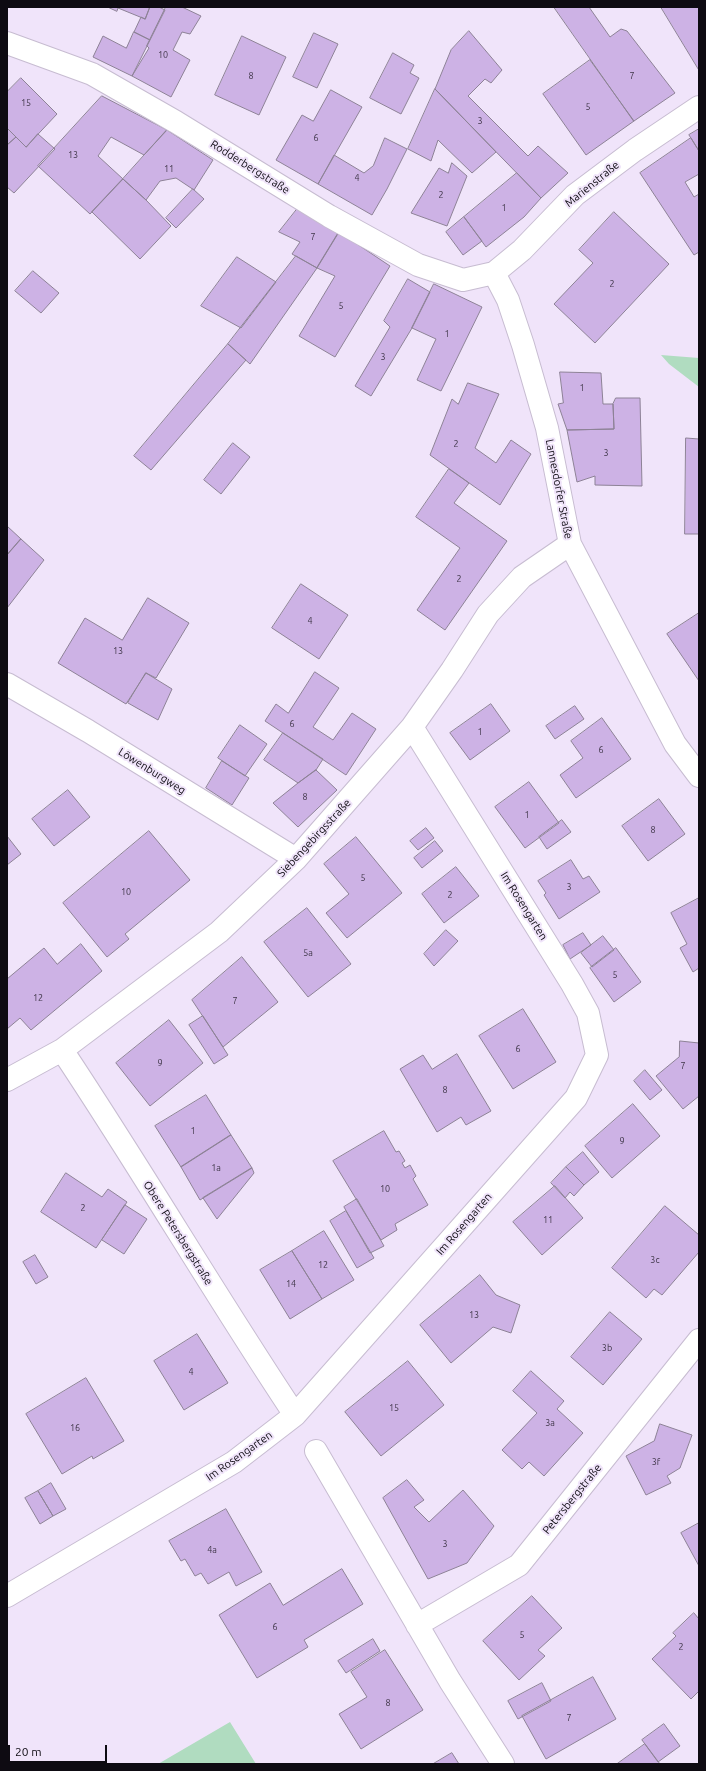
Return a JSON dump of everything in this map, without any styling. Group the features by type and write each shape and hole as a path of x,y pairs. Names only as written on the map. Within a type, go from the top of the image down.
{"street":[{"name":"Rodderbergstraße","path":"13,49 92,74 176,122 329,216 418,265 463,280 494,273"},
{"name":"Marienstraße","path":"494,273 522,250 575,195 635,150 699,107"},
{"name":"Lannesdorfer Straße","path":"494,273 508,300 523,345 546,428 570,544 675,744 699,776"},
{"name":"Siebengebirgsstraße","path":"7,1080 62,1050 220,932 296,860 412,727 452,670 488,614 522,577 570,544"},
{"name":"Löwenburgweg","path":"7,684 88,731 296,860"},
{"name":"Im Rosengarten","path":"7,1596 234,1462 295,1415 576,1098 597,1055 588,1013 572,984 412,727"},
{"name":"Obere Petersbergstraße","path":"62,1050 249,1346 295,1415"},
{"name":"Petersbergstraße","path":"417,1625 519,1565 699,1340"},
{"path":"316,1451 450,1681 503,1764"}],"green space":[{"path":"661,355 699,358 699,387 669,364"},
{"path":"230,1722 256,1764 158,1764"}],"building":[{"path":"108,7 150,7 145,19 118,8 117,11"},
{"path":"150,7 159,7 165,10 150,40 134,32 141,17 145,19"},
{"path":"166,7 182,7 201,16 190,34 182,32 173,50 190,60 171,97 132,76 149,48 147,46"},
{"path":"554,7 589,7 610,37 621,29 627,31 675,93 634,121"},
{"path":"661,7 699,7 699,70"},
{"path":"469,31 502,70 491,83 485,79 468,96 528,156 538,146 568,173 541,198 435,89 451,50"},
{"path":"134,32 150,40 132,76 93,57 103,36 126,48"},
{"path":"314,33 338,44 317,88 293,77"},
{"path":"242,36 286,57 259,115 215,95"},
{"path":"393,53 414,65 410,73 419,78 401,114 370,98"},
{"path":"590,60 634,121 586,155 543,94"},
{"path":"21,78 57,114 26,147 7,128 7,92"},
{"path":"435,89 496,152 472,173 438,140 431,161 408,149"},
{"path":"331,90 362,107 318,184 276,160 302,115 313,121"},
{"path":"102,96 167,130 144,155 111,137 98,156 123,179 90,214 38,166"},
{"path":"7,128 16,137 7,145"},
{"path":"699,129 699,151 689,135"},
{"path":"167,130 213,160 194,190 176,178 160,181 146,200 123,179"},
{"path":"38,134 55,149 14,193 7,187 7,145 16,137 26,147"},
{"path":"385,138 407,149 372,215 318,184 334,155 364,173 373,166"},
{"path":"691,138 699,151 699,174 685,182 694,197 699,194 699,252 694,255 640,173"},
{"path":"452,163 467,176 447,226 411,213 439,168 448,173"},
{"path":"517,173 541,198 524,217 486,247 464,217"},
{"path":"123,179 171,226 140,259 92,212"},
{"path":"193,189 204,199 176,228 166,218"},
{"path":"298,208 339,232 317,268 292,254 300,242 279,232"},
{"path":"614,212 669,264 595,343 554,304 593,263 579,250"},
{"path":"464,217 482,241 463,255 446,232"},
{"path":"339,232 390,266 335,357 299,336 335,276 317,268"},
{"path":"296,256 317,268 250,364 228,344"},
{"path":"237,257 276,282 241,328 201,306"},
{"path":"33,271 59,293 41,313 15,291"},
{"path":"408,279 430,292 412,328 371,396 355,386 390,327 384,321"},
{"path":"434,284 482,307 441,391 417,380 436,339 412,328"},
{"path":"228,344 246,360 151,470 134,456"},
{"path":"560,372 601,373 603,404 613,404 614,429 567,430 558,404 563,403"},
{"path":"468,383 499,394 475,448 496,463 511,440 531,454 500,505 430,455 452,399 458,404"},
{"path":"616,398 640,398 642,486 595,485 595,476 577,482 567,430 614,429 613,404"},
{"path":"686,438 699,439 699,534 685,534"},
{"path":"233,443 250,457 221,494 204,480"},
{"path":"449,469 469,483 454,503 507,541 445,630 417,610 460,548 416,517"},
{"path":"7,526 21,539 7,555"},
{"path":"21,539 44,560 7,608 7,555"},
{"path":"301,584 348,615 319,659 272,628"},
{"path":"148,598 189,623 156,678 146,673 126,704 58,663 85,618 122,640"},
{"path":"699,613 699,681 667,634"},
{"path":"315,672 339,688 313,727 333,740 352,713 376,729 346,775 265,721 276,704 288,713"},
{"path":"146,673 172,689 158,720 128,703"},
{"path":"491,704 510,731 470,760 450,733"},
{"path":"575,706 584,719 555,739 546,726"},
{"path":"602,718 631,759 576,798 560,775 583,758 571,741"},
{"path":"240,725 267,744 245,776 218,758"},
{"path":"283,733 323,759 316,770 298,783 264,760"},
{"path":"222,761 249,778 232,805 206,788"},
{"path":"316,770 337,790 298,827 273,803"},
{"path":"529,782 559,823 525,848 495,807"},
{"path":"68,790 90,817 54,846 32,819"},
{"path":"659,799 685,834 648,861 622,826"},
{"path":"562,820 571,832 547,849 539,837"},
{"path":"426,828 434,838 418,850 410,841"},
{"path":"149,831 190,880 125,934 129,939 107,957 63,903"},
{"path":"7,836 21,854 7,865"},
{"path":"356,837 402,893 347,938 326,913 349,894 324,864"},
{"path":"435,841 443,851 422,868 414,858"},
{"path":"571,860 583,879 589,876 600,892 559,919 544,895 546,893 538,881"},
{"path":"456,867 479,896 444,923 422,894"},
{"path":"699,898 699,968 693,972 680,948 687,944 671,913"},
{"path":"307,908 351,964 308,997 264,942"},
{"path":"446,930 458,941 434,966 424,954"},
{"path":"583,933 591,945 570,959 563,945"},
{"path":"603,936 614,950 592,967 581,953"},
{"path":"81,944 102,971 31,1030 20,1018 7,1029 7,979 44,948 57,964"},
{"path":"616,948 641,982 614,1002 590,968"},
{"path":"242,957 278,1002 223,1047 192,1000"},
{"path":"523,1009 556,1062 513,1089 479,1036"},
{"path":"203,1016 228,1055 214,1064 189,1025"},
{"path":"169,1020 203,1063 150,1106 116,1063"},
{"path":"680,1041 699,1043 699,1096 683,1109 656,1076 679,1057"},
{"path":"457,1054 491,1111 466,1125 461,1117 437,1132 400,1069 423,1055 432,1069"},
{"path":"645,1070 662,1090 650,1100 634,1081"},
{"path":"206,1095 231,1135 181,1167 155,1126"},
{"path":"633,1104 660,1136 612,1178 585,1146"},
{"path":"384,1131 396,1152 399,1151 405,1161 402,1163 405,1168 410,1165 416,1176 413,1179 428,1205 395,1224 397,1230 381,1240 333,1161"},
{"path":"231,1135 252,1168 200,1200 181,1167"},
{"path":"583,1152 599,1172 584,1185 566,1167"},
{"path":"566,1167 584,1185 574,1196 570,1192 565,1198 551,1183"},
{"path":"252,1168 254,1173 217,1219 203,1198"},
{"path":"66,1173 102,1197 108,1189 127,1202 96,1248 41,1212"},
{"path":"555,1186 583,1218 542,1255 513,1222"},
{"path":"357,1199 384,1246 370,1253 344,1207"},
{"path":"125,1205 147,1219 124,1254 102,1240"},
{"path":"665,1206 699,1235 699,1252 662,1295 654,1289 646,1298 612,1268"},
{"path":"346,1211 374,1258 357,1268 330,1221"},
{"path":"324,1231 354,1280 322,1299 292,1251"},
{"path":"292,1251 322,1299 290,1319 260,1270"},
{"path":"35,1255 48,1277 36,1284 23,1262"},
{"path":"480,1275 496,1295 520,1305 511,1333 493,1327 451,1363 420,1325"},
{"path":"610,1312 642,1339 603,1385 571,1357"},
{"path":"197,1334 228,1383 184,1410 154,1361"},
{"path":"408,1361 444,1405 381,1456 345,1412"},
{"path":"531,1371 564,1401 557,1409 583,1433 544,1476 529,1462 522,1469 502,1450 537,1413 513,1391"},
{"path":"86,1378 124,1441 93,1459 92,1456 62,1474 26,1414"},
{"path":"660,1424 692,1435 680,1468 667,1476 671,1483 646,1495 626,1456 654,1441"},
{"path":"407,1480 424,1500 414,1507 429,1522 463,1490 494,1526 467,1563 428,1579 383,1498"},
{"path":"51,1483 66,1509 53,1516 38,1491"},
{"path":"38,1491 53,1516 40,1524 25,1498"},
{"path":"226,1509 262,1572 236,1586 229,1572 208,1584 201,1573 195,1576 185,1559 181,1561 169,1541"},
{"path":"699,1523 699,1566 681,1533"},
{"path":"342,1569 363,1604 304,1640 308,1647 257,1678 219,1615 270,1583 283,1605"},
{"path":"532,1596 562,1628 538,1650 545,1656 519,1680 483,1641"},
{"path":"694,1613 699,1619 699,1691 691,1699 652,1659 676,1636 673,1633"},
{"path":"373,1639 380,1651 346,1673 338,1661"},
{"path":"385,1650 423,1710 361,1749 339,1714 367,1697 351,1672"},
{"path":"593,1677 616,1719 546,1759 522,1716"},
{"path":"542,1683 551,1701 518,1719 508,1701"},
{"path":"664,1724 680,1746 658,1762 642,1740"},
{"path":"645,1744 660,1764 617,1764"},
{"path":"452,1753 459,1764 433,1764"}]}
